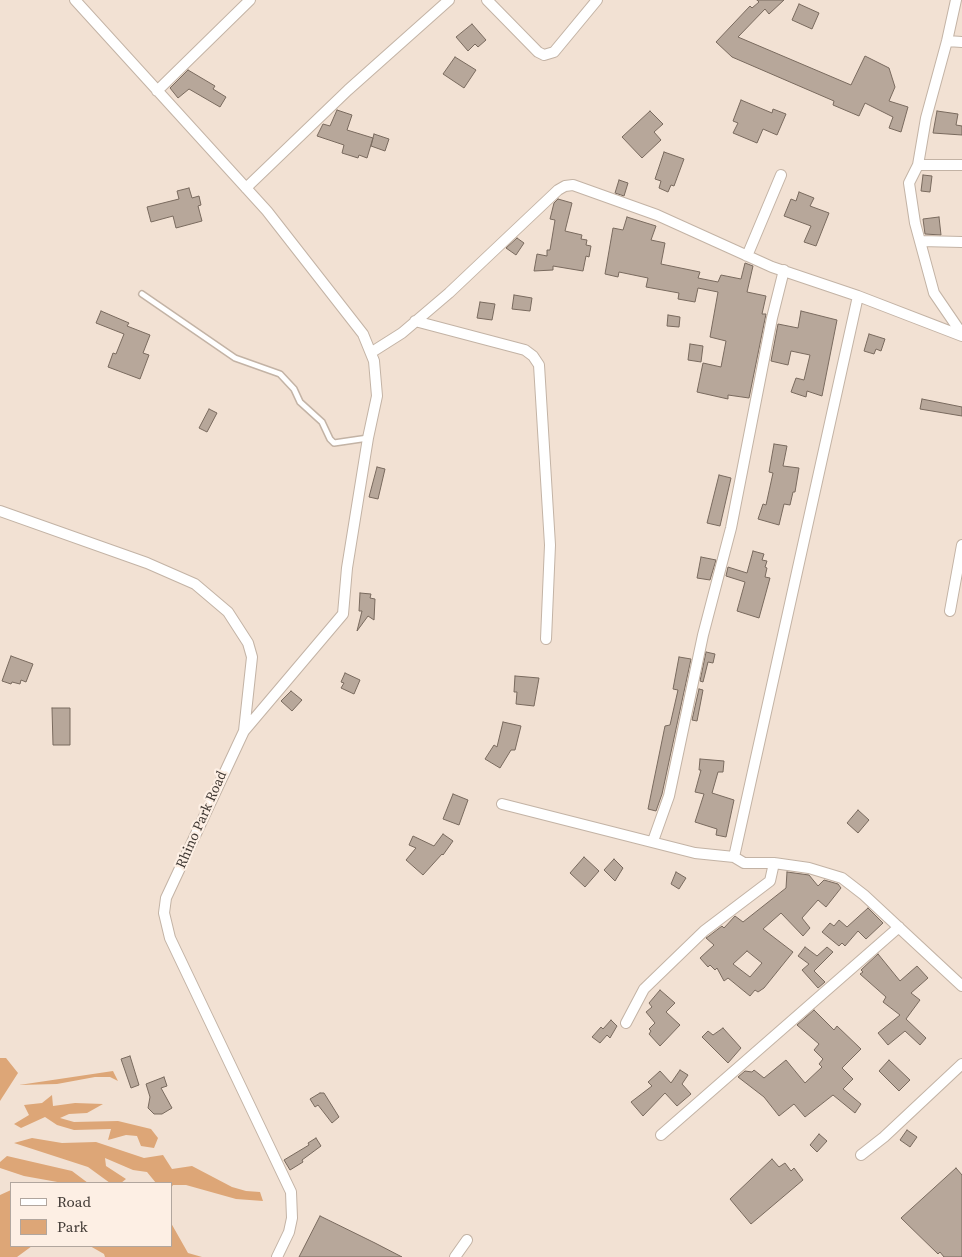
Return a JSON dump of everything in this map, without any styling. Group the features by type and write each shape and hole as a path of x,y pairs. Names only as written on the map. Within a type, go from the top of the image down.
{"street":[{"path":"75,0 268,210 363,334 372,352 378,396 368,438 347,568 343,614 244,730"},
{"path":"157,91 250,0"},
{"path":"246,188 348,90 449,0"},
{"path":"487,0 538,52 544,55 554,52 597,0"},
{"path":"956,0 947,42 926,118 918,165 909,183 910,200 934,293 962,335"},
{"path":"947,42 962,42"},
{"path":"918,165 962,165"},
{"path":"747,256 781,175"},
{"path":"372,352 415,322 449,293 565,186 584,188 657,215 747,256 962,335"},
{"path":"921,241 962,242"},
{"path":"653,841 669,796 703,636 731,528 772,318 784,270"},
{"path":"734,857 858,296"},
{"path":"415,322 525,350 533,356 539,365 550,545 546,639"},
{"name":"Rhino Park Road","path":"0,511 147,563 195,584 215,599 228,612 242,631 252,657 244,730 166,898 164,912 170,938 292,1192 292,1218 289,1232 277,1257"},
{"path":"950,611 962,545"},
{"path":"502,804 625,837 653,841 695,853 734,857 744,863 774,863 809,868 842,878 900,927 962,986"},
{"path":"626,1023 644,989 704,931 762,890 770,881 774,863"},
{"path":"661,1136 900,927"},
{"path":"861,1155 884,1137 962,1064"},
{"path":"455,1257 467,1240"}],"lane":[{"path":"142,294 236,358 280,374 294,389 300,402 322,422 330,440 334,443 368,438"}],"green space":[{"path":"0,1058 6,1058 18,1073 0,1101"},
{"path":"113,1071 118,1081 110,1077 95,1077 57,1084 19,1085"},
{"path":"52,1095 53,1106 75,1103 103,1104 87,1113 69,1114 60,1118 74,1122 118,1121 151,1129 158,1138 154,1148 141,1146 137,1136 126,1135 108,1140 111,1129 74,1130 57,1125 45,1117 21,1128 14,1124 29,1115 24,1105 42,1103"},
{"path":"32,1138 62,1143 96,1142 144,1158 163,1155 172,1169 192,1166 232,1187 260,1192 263,1201 236,1199 186,1185 172,1186 172,1182 155,1182 147,1172 133,1170 105,1158 106,1166 126,1179 122,1182 109,1182 88,1167 14,1143"},
{"path":"7,1156 72,1171 87,1182 57,1182 24,1176 0,1168 0,1162"},
{"path":"10,1190 10,1247 31,1247 17,1257 0,1257 0,1195"},
{"path":"172,1225 188,1253 202,1257 105,1257 104,1254 92,1247 172,1247"}],"building":[{"path":"757,0 784,0 769,14 765,9 738,37 851,85 865,56 889,68 895,87 889,101 908,107 901,132 889,128 893,117 865,103 859,116 833,105 834,101 732,57 716,42 750,6 752,8 759,2"},
{"path":"799,4 819,13 812,29 792,20"},
{"path":"472,24 486,40 478,47 475,44 468,51 456,37"},
{"path":"455,57 476,70 464,88 443,74"},
{"path":"188,70 215,86 213,89 226,97 220,107 189,89 178,98 170,88"},
{"path":"741,100 772,113 773,109 786,114 777,135 763,129 757,143 733,133 738,123 733,121"},
{"path":"337,110 352,115 347,130 373,138 367,158 359,155 358,158 342,153 344,145 317,136 323,124 330,126"},
{"path":"650,111 663,124 654,132 661,140 642,158 622,137"},
{"path":"937,111 958,114 956,125 962,126 962,135 933,133"},
{"path":"374,134 389,139 385,151 371,146"},
{"path":"664,152 684,159 674,186 671,185 668,192 659,188 661,181 655,179"},
{"path":"923,175 932,176 930,192 921,191"},
{"path":"619,180 628,183 624,196 615,193"},
{"path":"189,188 192,198 199,196 201,205 198,206 202,221 176,228 173,216 151,222 147,207 179,199 177,191"},
{"path":"799,192 814,198 810,206 829,213 816,246 804,242 811,226 784,216 791,199 796,201"},
{"path":"558,199 572,203 565,231 582,235 581,239 587,240 586,245 591,246 589,257 586,256 583,271 553,266 553,270 534,271 537,254 547,256 547,250 550,250 555,220 550,219 554,203"},
{"path":"627,217 656,226 651,240 665,243 661,264 700,272 698,278 718,282 721,275 741,279 745,263 753,266 747,292 766,296 762,314 766,314 749,398 728,395 728,399 697,392 703,363 721,367 726,341 710,337 718,292 698,288 695,302 678,299 679,293 646,287 648,278 619,272 618,277 605,274 613,228 623,230"},
{"path":"939,217 941,235 925,234 923,219"},
{"path":"517,238 524,243 516,255 506,248"},
{"path":"514,295 532,298 530,311 512,309"},
{"path":"480,302 495,304 492,320 477,318"},
{"path":"101,311 129,323 127,326 150,335 143,353 149,355 140,379 108,367 113,353 116,354 124,334 96,323"},
{"path":"801,311 837,320 822,396 807,391 806,397 791,392 796,378 804,380 810,355 791,351 788,365 771,361 778,324 798,328"},
{"path":"668,315 680,317 679,327 667,326"},
{"path":"869,334 885,339 881,351 876,349 874,354 864,351"},
{"path":"690,344 703,346 701,362 688,360"},
{"path":"922,399 962,407 962,416 920,409"},
{"path":"209,409 217,413 207,432 199,428"},
{"path":"774,444 787,446 783,466 799,468 795,492 793,492 790,505 784,504 779,525 758,519 763,504 766,505 773,473 769,472"},
{"path":"377,467 385,469 378,499 369,497"},
{"path":"719,475 731,478 720,526 707,523"},
{"path":"753,551 764,554 762,560 767,561 765,577 770,578 759,618 737,611 745,582 726,576 728,567 747,573"},
{"path":"701,557 716,560 710,580 697,578"},
{"path":"360,593 371,594 370,598 375,599 374,620 368,616 357,631 362,611 359,611"},
{"path":"706,652 715,654 713,663 708,662 703,682 700,681"},
{"path":"11,656 33,664 26,682 21,680 20,684 12,682 11,684 2,681"},
{"path":"679,657 691,659 662,794 656,811 648,809 665,726 670,725 678,690 673,689"},
{"path":"345,673 360,680 354,694 341,688 344,683 341,682"},
{"path":"515,676 539,678 534,706 516,704 517,692 514,692"},
{"path":"699,689 703,690 697,721 692,720"},
{"path":"291,691 302,700 292,711 281,701"},
{"path":"52,708 70,708 70,745 53,745"},
{"path":"503,722 521,726 515,750 511,750 500,768 485,759 494,745 497,747"},
{"path":"700,759 724,761 723,772 718,772 712,793 734,800 726,837 716,835 717,829 695,822 704,794 695,792 701,770 699,770"},
{"path":"453,794 468,800 459,825 443,819"},
{"path":"858,810 869,820 858,833 847,823"},
{"path":"443,834 453,841 443,855 423,875 406,860 416,848 409,845 413,836 434,846"},
{"path":"584,857 599,871 585,887 570,873"},
{"path":"614,859 623,868 615,881 604,870"},
{"path":"676,872 686,878 679,889 671,884"},
{"path":"787,872 809,875 818,886 824,880 838,884 841,888 826,907 818,900 802,918 810,928 803,936 781,913 763,929 793,952 764,988 758,992 755,990 750,996 728,978 724,981 717,968 715,970 710,965 708,967 700,958 714,945 706,938 722,926 724,928 735,916 743,922 786,888","holes":["747,951 762,963 750,977 733,964"]},
{"path":"868,908 883,923 866,939 858,931 845,946 842,943 839,946 822,932 830,923 834,926 839,920 847,927"},
{"path":"805,947 817,956 827,947 833,952 814,971 825,982 818,988 802,970 809,964 798,956"},
{"path":"878,954 900,981 917,966 928,978 911,993 920,1000 906,1019 926,1038 920,1045 905,1031 888,1045 878,1033 900,1015 883,1002 886,997 860,974 863,972 861,970"},
{"path":"660,990 675,1003 666,1012 680,1025 660,1046 649,1034 651,1031 649,1029 655,1023 646,1012 652,1007 649,1003"},
{"path":"814,1010 834,1030 837,1026 861,1049 842,1068 853,1079 843,1089 861,1104 855,1113 833,1095 805,1117 794,1104 779,1116 764,1097 738,1077 745,1071 752,1072 754,1070 764,1078 786,1060 805,1083 822,1067 819,1064 823,1059 814,1050 819,1044 797,1025"},
{"path":"611,1020 617,1026 610,1038 607,1035 600,1043 592,1037 601,1027 603,1029"},
{"path":"723,1028 741,1048 728,1063 702,1037 708,1031 713,1035"},
{"path":"130,1056 139,1085 131,1088 121,1059"},
{"path":"889,1060 910,1080 899,1091 879,1071"},
{"path":"680,1070 688,1075 682,1084 691,1094 677,1106 665,1093 643,1116 631,1102 652,1086 648,1082 660,1071 671,1083"},
{"path":"164,1077 167,1086 161,1088 172,1108 162,1114 154,1114 148,1108 150,1097 146,1084"},
{"path":"320,1093 324,1093 339,1117 332,1123 318,1105 315,1107 310,1099"},
{"path":"907,1130 917,1137 910,1147 900,1140"},
{"path":"819,1134 827,1141 817,1152 810,1145"},
{"path":"316,1138 321,1146 302,1160 303,1162 290,1170 284,1160 309,1145 308,1143"},
{"path":"772,1159 779,1167 785,1163 791,1171 794,1168 803,1180 751,1224 730,1199"},
{"path":"956,1168 962,1175 962,1257 944,1257 940,1252 938,1254 901,1218"},
{"path":"320,1216 375,1243 402,1257 299,1257"}]}
